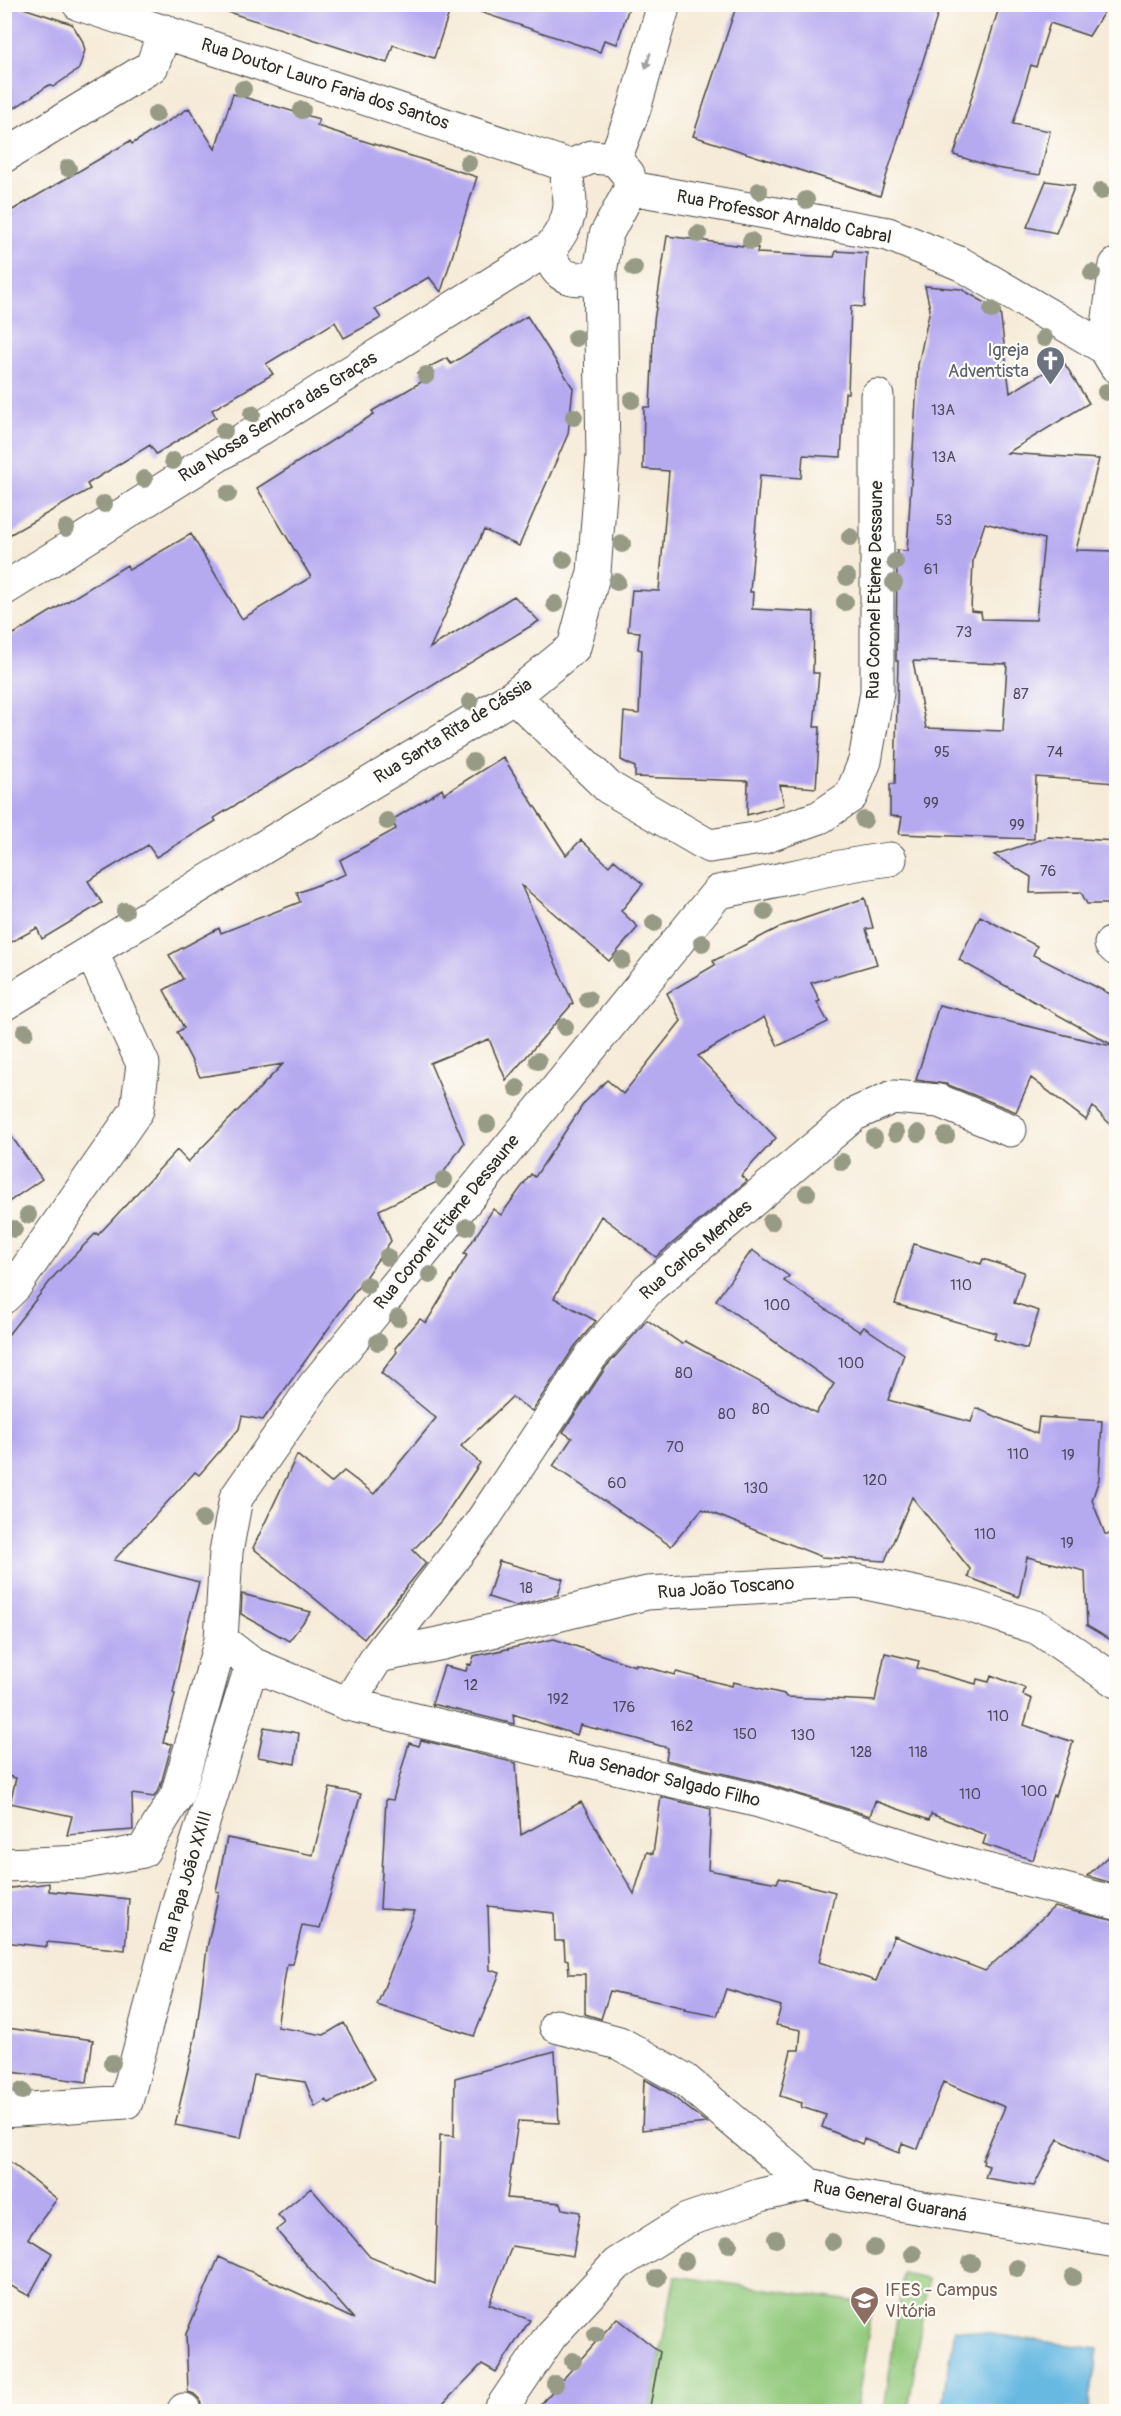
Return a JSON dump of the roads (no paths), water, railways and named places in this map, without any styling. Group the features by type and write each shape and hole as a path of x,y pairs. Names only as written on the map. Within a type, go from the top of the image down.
{"street":[{"name":"Rua Doutor Lauro Faria dos Santos","path":"79,4 570,165"},
{"path":"615,159 634,109 664,4"},
{"path":"4,156 152,66 165,31"},
{"path":"600,273 590,279 574,279 560,273 552,261 551,247 562,233 568,214 570,202 565,181 570,165 592,157 615,159 628,174 631,188"},
{"name":"Rua Santa Rita de Cássia","path":"4,1004 514,696 574,647 594,572 603,455 600,273 606,236 631,188"},
{"name":"Rua Professor Arnaldo Cabral","path":"631,188 888,234 960,264 1111,357"},
{"name":"Rua Nossa Senhora das Graças","path":"4,589 551,247"},
{"path":"1111,357 1116,265"},
{"name":"Rua Coronel Etiene Dessaune","path":"709,846 761,838 820,817 851,796 865,761 877,692 877,396"},
{"path":"514,696 608,787 709,846 718,892 770,883 848,864 890,859"},
{"name":"Rua Coronel Etiene Dessaune","path":"221,1640 226,1552 236,1498 314,1386 718,892"},
{"path":"4,1297 15,1286 137,1110 143,1064 92,951"},
{"name":"Rua Carlos Mendes","path":"378,1656 480,1524 591,1356 650,1288 855,1114 893,1097 939,1101 1010,1130"},
{"name":"Rua João Toscano","path":"378,1656 443,1643 647,1593 857,1581 962,1603 1038,1628 1116,1681"},
{"path":"4,1865 85,1862 143,1851 177,1795 221,1640"},
{"name":"Rua Senador Salgado Filho","path":"221,1640 252,1664 348,1704 759,1801 955,1862 1116,1903"},
{"path":"348,1704 378,1656"},
{"name":"Rua Papa João XXIII","path":"4,2112 126,2102 177,1907 252,1664"},
{"path":"556,2026 619,2043 685,2080 808,2184"},
{"name":"Rua General Guaraná","path":"499,2412 551,2335 617,2264 687,2220 761,2195 808,2184 846,2195 1116,2241"}],"water":[{"path":"955,2329 1098,2349 1088,2411 942,2411"}],"place":[{"name":"Igreja Adventista","path":"1050,386"},
{"name":"IFES - Campus VItória","path":"864,2326"}]}
